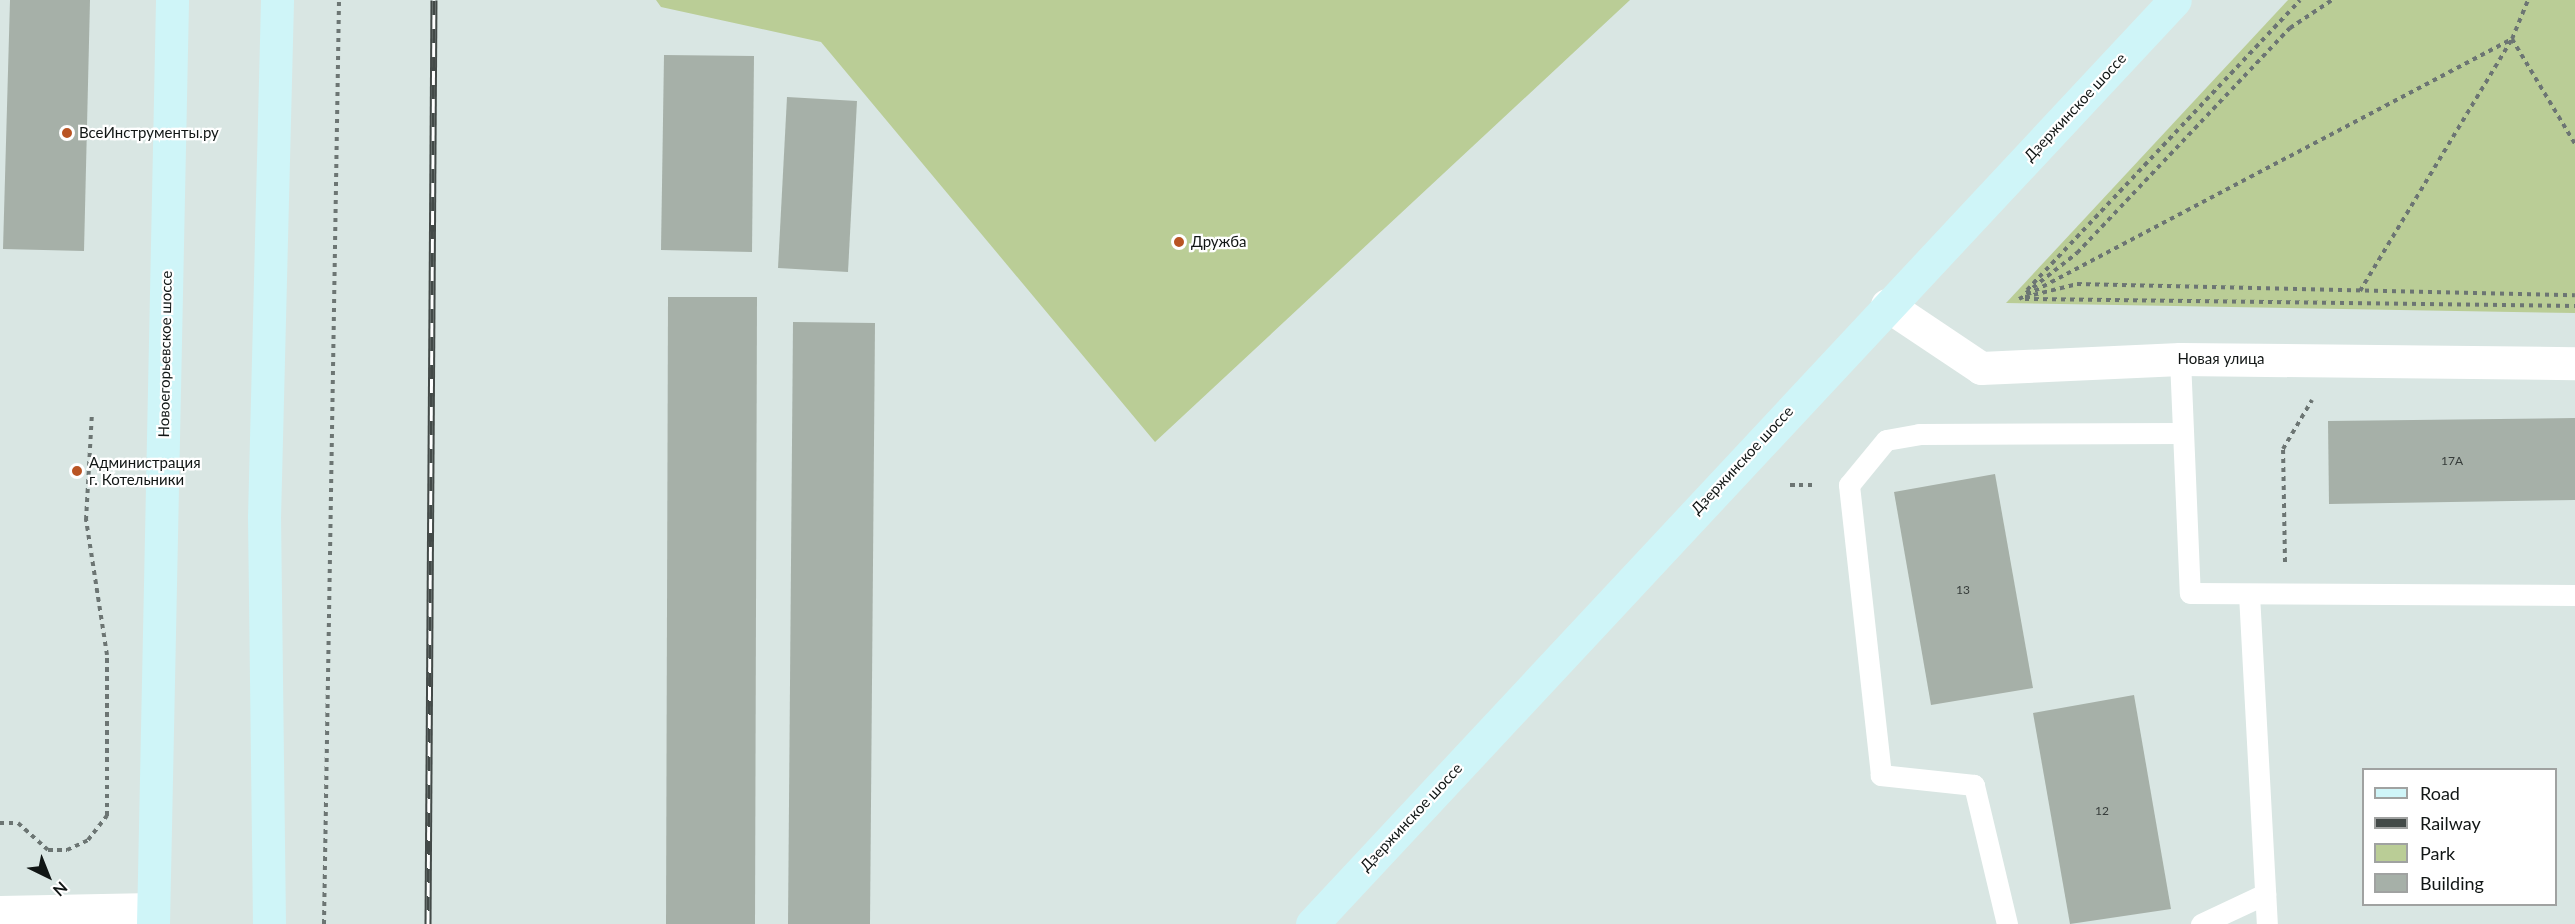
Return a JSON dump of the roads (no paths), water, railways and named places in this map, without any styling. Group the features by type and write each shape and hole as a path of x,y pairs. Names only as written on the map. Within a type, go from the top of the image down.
{"main road":[{"name":"Новоегорьевское шоссе","path":"153,917 172,0"},
{"path":"269,924 264,518 277,0"},
{"name":"Дзержинское шоссе","path":"1312,924 1887,305 2175,0"}],"street":[{"name":"Новая улица","path":"1887,305 1981,368 2180,359 2575,363"},
{"path":"0,912 153,917"}],"lane":[{"path":"2180,359 2190,593 2575,595"},
{"path":"2007,924 1974,785 1881,775 1849,486 1886,440 1919,434 2183,433"},
{"path":"2249,594 2267,924"},
{"path":"2201,924 2265,894"}],"railway":[{"path":"428,924 434,0"}],"place":[{"name":"ВсеИнструменты.ру","path":"67,133"},
{"name":"Дружба","path":"1179,242"},
{"name":"Администрация г. Котельники","path":"77,471"}]}
